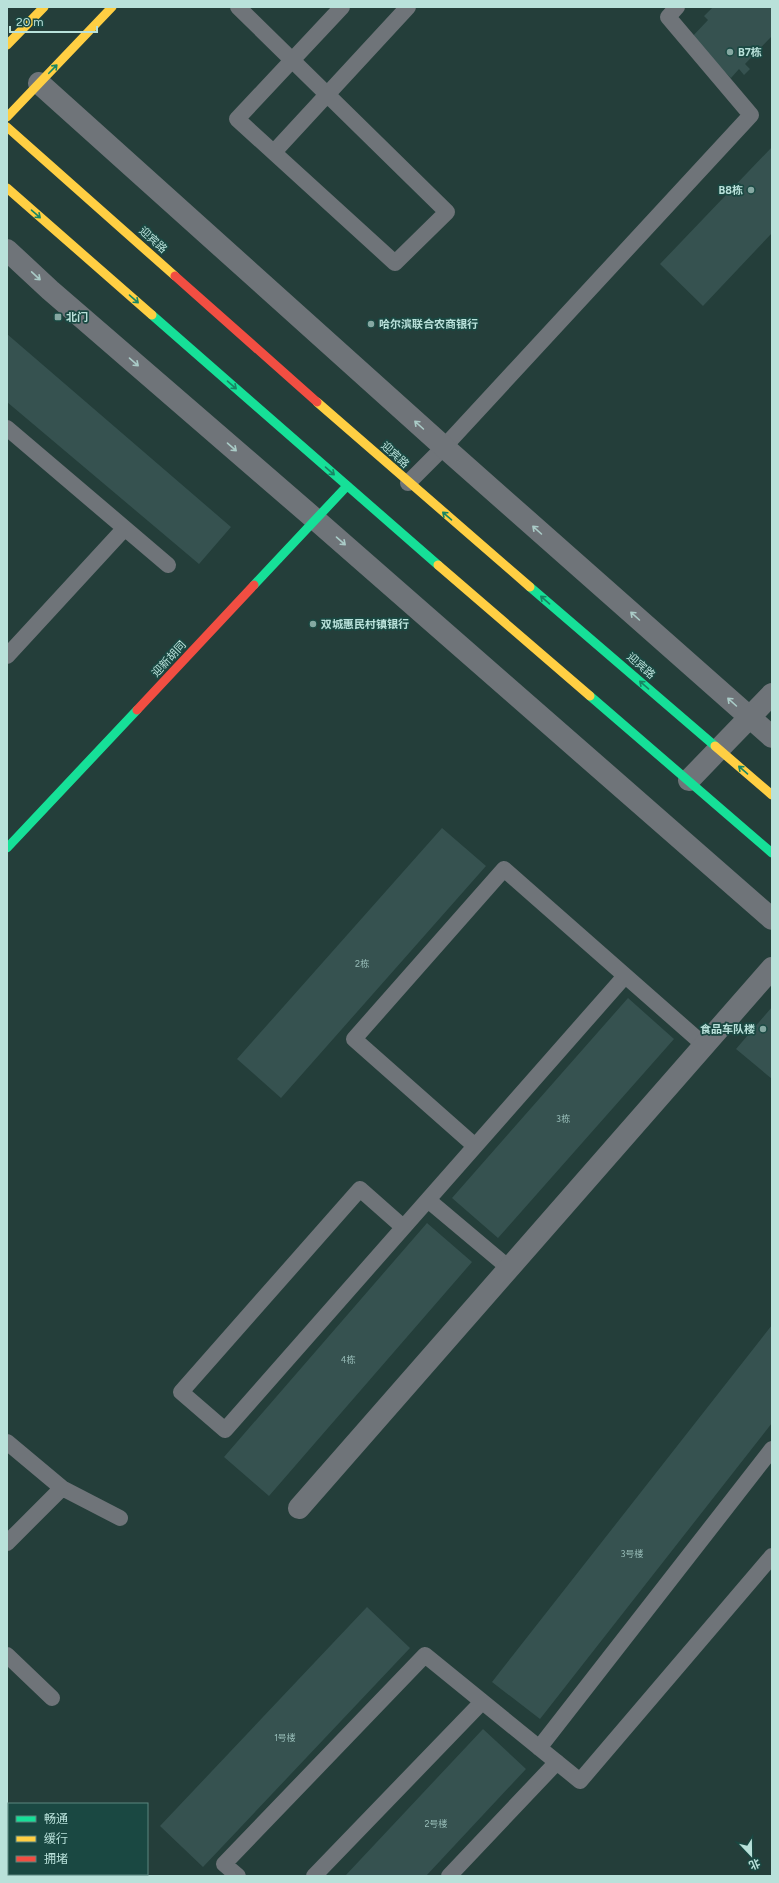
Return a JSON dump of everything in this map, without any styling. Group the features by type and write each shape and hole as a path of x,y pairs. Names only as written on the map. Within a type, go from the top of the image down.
{"main road":[{"path":"7,45 44,7"},
{"path":"7,117 112,7"},
{"name":"迎宾路","path":"7,127 408,482 772,795"},
{"path":"7,188 347,486 772,853"},
{"name":"迎新胡同","path":"7,848 347,486"}],"street":[{"path":"39,83 444,447 772,737"},
{"path":"7,250 62,300 772,919"},
{"path":"689,780 772,694"},
{"path":"299,1508 772,968"}],"lane":[{"path":"238,7 293,61 328,95 447,212 395,263 237,119 293,61 342,7"},
{"path":"274,152 408,7"},
{"path":"408,482 444,447 751,115 668,16 677,7"},
{"path":"7,428 168,565"},
{"path":"7,656 124,529"},
{"path":"475,1146 354,1039 504,869 704,1045"},
{"path":"403,1227 360,1189 181,1392 225,1430 625,976"},
{"path":"428,1200 509,1268"},
{"path":"7,1442 62,1488 120,1518"},
{"path":"539,1748 772,1449"},
{"path":"7,1543 62,1488"},
{"path":"238,1876 224,1864 425,1655 580,1781 772,1556"},
{"path":"7,1655 52,1698"},
{"path":"314,1876 482,1702"},
{"path":"450,1876 557,1762"}],"building":[{"name":"B7栋","path":"713,7 772,7 772,36 745,64 750,69 744,75 739,69 731,78 690,39 708,20 704,16"},
{"name":"B8栋","path":"772,147 772,233 703,306 660,264"},
{"path":"7,334 231,527 199,564 7,402"},
{"path":"442,828 486,866 281,1098 237,1059"},
{"path":"628,998 674,1039 498,1238 452,1198"},
{"name":"食品车队楼","path":"772,1007 772,1079 736,1049"},
{"path":"427,1223 472,1262 269,1496 224,1457"},
{"path":"772,1325 772,1423 540,1719 492,1682"},
{"path":"367,1607 410,1648 203,1867 160,1826"},
{"path":"483,1729 526,1769 426,1876 345,1876"},
{"path":"8,1850 8,1875 64,1875 7,1876"}],"traffic: fast":[{"path":"152,315 438,565"},
{"path":"254,585 347,486"},
{"path":"530,587 715,746"},
{"path":"590,696 772,853"},
{"path":"7,848 137,710"}],"traffic: slow":[{"path":"7,45 44,7"},
{"path":"7,117 112,7"},
{"path":"7,127 175,276"},
{"path":"7,188 152,315"},
{"path":"317,402 530,587"},
{"path":"438,565 590,696"},
{"path":"715,746 772,795"}],"traffic: jam":[{"path":"175,276 317,402"},
{"path":"137,710 254,585"}],"place":[{"name":"B7栋","path":"730,52"},
{"name":"B8栋","path":"751,190"},
{"name":"北门","path":"58,317"},
{"name":"哈尔滨联合农商银行","path":"371,324"},
{"name":"双城惠民村镇银行","path":"313,624"},
{"name":"食品车队楼","path":"763,1029"}]}
